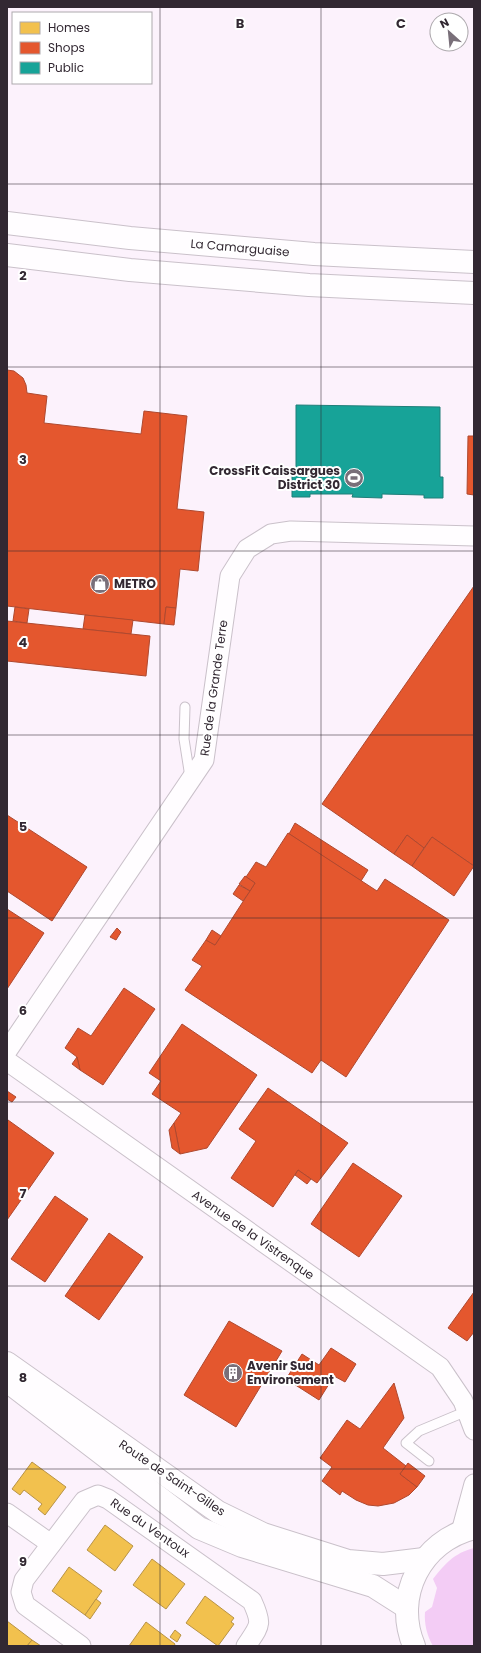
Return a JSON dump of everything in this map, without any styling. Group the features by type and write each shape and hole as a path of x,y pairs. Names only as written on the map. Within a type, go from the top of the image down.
{"main road":[{"name":"La Camarguaise","path":"7,223 130,238 314,254 474,262"},
{"path":"7,255 130,270 309,285 474,293"},
{"name":"Route de Saint-Gilles","path":"7,1363 218,1512 263,1534 348,1561 383,1564 424,1559"},
{"name":"Route de Saint-Gilles","path":"7,1381 199,1528 242,1546 374,1586 406,1607"},
{"path":"414,1646 408,1633 406,1607 411,1582 424,1559 441,1543 468,1530"}],"street":[{"name":"Rue de la Grande Terre","path":"7,1051 204,760 230,576 247,549 271,534 291,531 474,536"},
{"name":"Avenue de la Vistrenque","path":"7,1061 440,1366 464,1402 474,1430"},
{"path":"468,1530 474,1484"},
{"name":"Rue du Ventoux","path":"81,1646 25,1606 21,1592 24,1580 84,1501 98,1495 108,1499 252,1601 258,1614 259,1626 246,1646"},
{"path":"7,1513 51,1544"}],"lane":[{"path":"185,707 184,739 191,780"},
{"path":"429,1461 406,1444 419,1430 467,1411"}],"shaded area":[{"path":"474,1548 474,1646 433,1646 428,1634 425,1612 432,1607 437,1588 433,1579 455,1556"}],"building: Homes":[{"path":"32,1462 66,1487 45,1515 38,1509 42,1504 24,1490 20,1495 12,1489"},
{"path":"105,1525 133,1546 115,1571 87,1550"},
{"path":"152,1559 185,1584 166,1609 133,1585"},
{"path":"69,1567 102,1591 85,1615 52,1591"},
{"path":"205,1596 234,1618 231,1622 234,1624 218,1646 186,1623"},
{"path":"96,1599 101,1603 90,1619 85,1615"},
{"path":"7,1621 32,1640 27,1646 7,1646"},
{"path":"146,1622 175,1644 174,1646 129,1646"},
{"path":"175,1630 181,1635 177,1642 170,1637"},
{"path":"32,1640 41,1646 27,1646"}],"building: Shops":[{"path":"7,370 14,371 23,378 27,393 47,396 44,423 141,434 144,411 187,416 177,509 204,512 198,571 180,569 176,608 166,607 164,624 7,606"},
{"path":"468,436 474,436 474,495 467,494"},
{"path":"474,586 474,866 432,837 424,848 407,835 394,854 322,804"},
{"path":"15,607 29,609 27,623 13,621"},
{"path":"166,607 176,608 174,625 164,624"},
{"path":"85,615 133,620 131,634 83,629"},
{"path":"7,621 150,636 146,676 7,661"},
{"path":"7,815 87,867 52,921 7,891"},
{"path":"295,823 368,870 361,881 289,834"},
{"path":"288,833 377,891 385,879 449,920 346,1077 321,1060 312,1073 185,990 202,966 192,960 206,940 215,945 255,883 246,877 256,862 266,867"},
{"path":"407,835 424,848 412,866 394,854"},
{"path":"432,837 474,866 454,896 412,866"},
{"path":"245,876 255,883 250,891 239,884"},
{"path":"239,885 250,891 243,901 233,894"},
{"path":"7,909 44,933 7,989"},
{"path":"117,928 121,932 116,940 110,937"},
{"path":"212,930 221,936 215,945 206,940"},
{"path":"124,988 155,1009 103,1085 80,1070 77,1057 65,1048 78,1028 91,1036"},
{"path":"182,1024 257,1075 207,1148 180,1154 174,1123 181,1113 152,1094 161,1081 149,1073"},
{"path":"77,1057 80,1070 72,1064"},
{"path":"268,1088 348,1143 317,1183 298,1170 273,1207 231,1178 256,1141 239,1129"},
{"path":"7,1091 16,1097 12,1102 7,1099"},
{"path":"8,1120 54,1153 7,1220 7,1121"},
{"path":"174,1123 180,1154 172,1148 169,1130"},
{"path":"353,1163 402,1196 359,1257 311,1224"},
{"path":"298,1170 311,1179 307,1184 295,1175"},
{"path":"55,1196 88,1219 45,1282 11,1259"},
{"path":"109,1233 143,1257 99,1320 65,1296"},
{"path":"474,1292 474,1332 467,1341 448,1328"},
{"name":"Avenir Sud Environement","path":"229,1321 282,1351 236,1427 184,1395"},
{"path":"331,1348 356,1364 345,1382 334,1376 319,1400 286,1379 302,1354 319,1365"},
{"path":"394,1383 404,1418 383,1448 406,1466 400,1474 417,1487 409,1495 394,1503 378,1506 368,1505 356,1500 342,1491 340,1495 322,1481 332,1467 320,1458 347,1420 360,1429"},
{"path":"408,1463 425,1476 417,1487 400,1474"}],"building: Public":[{"path":"296,405 440,407 440,477 443,477 443,498 424,498 424,495 382,494 382,498 352,497 353,494 310,494 310,497 292,497 292,475 296,475"}],"place":[{"name":"CrossFit Caissargues District 30","path":"354,478"},
{"name":"METRO","path":"100,584"},
{"name":"Avenir Sud Environement","path":"233,1373"}]}
